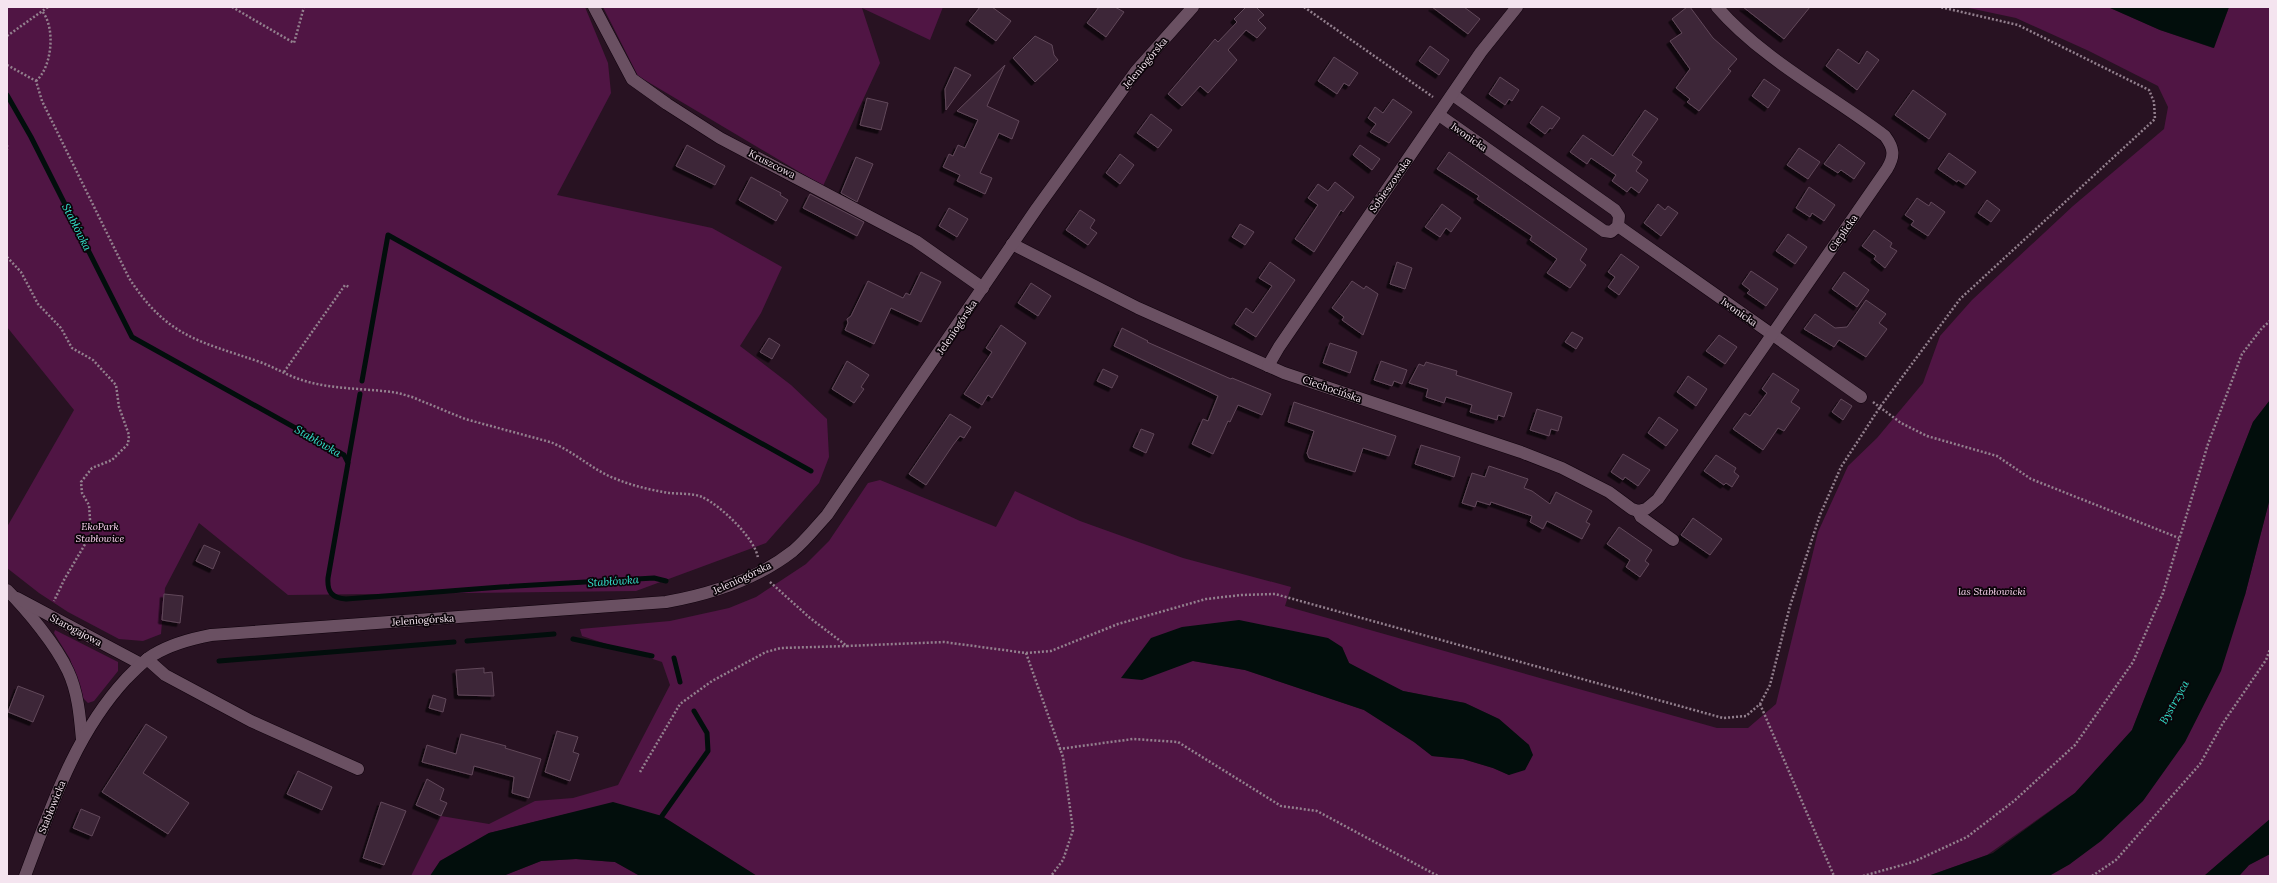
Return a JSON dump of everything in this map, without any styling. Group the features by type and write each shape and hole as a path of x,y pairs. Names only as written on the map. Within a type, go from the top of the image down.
{"street":[{"name":"Kruszcowa","path":"594,7 632,79 667,104 720,138 916,241 983,288"},
{"name":"Jeleniogórska","path":"82,740 99,711 144,661 180,642 211,635 666,602 707,594 726,588 762,570 793,550 827,515 1012,244 1136,71 1193,7"},
{"name":"Sobieszowska","path":"1268,366 1274,354 1453,95 1481,52 1517,7"},
{"name":"Cieplicka","path":"1638,511 1646,509 1656,501 1887,169 1893,157 1893,147 1884,135 1747,37 1717,7"},
{"path":"1453,95 1615,210 1619,216 1618,226"},
{"name":"Iwonicka","path":"1442,111 1604,231 1611,232 1618,226 1861,397"},
{"name":"Ciechocińska","path":"1012,244 1138,308 1268,366 1521,452 1562,468 1609,492 1632,509 1638,511 1641,517 1673,540"},
{"name":"Starogajowa","path":"10,593 144,661 164,676 251,721 358,769"},
{"name":"Starogajowa","path":"10,593 44,633 68,670 76,694 82,740"},
{"name":"Stabłowicka","path":"25,876 55,798 82,740"}],"path":[{"path":"7,36 48,7"},
{"path":"232,7 294,42 304,7"},
{"path":"1304,7 1442,111"},
{"path":"640,772 680,704 712,681 766,652 781,648 944,642 1026,653 1051,651 1118,624 1206,599 1241,595 1275,594 1723,718 1746,716 1760,704 1770,685 1796,586 1820,515 1841,467 1880,407 1960,299 2155,119 2154,102 2149,90 2018,25 1940,7"},
{"path":"36,81 41,76 49,55 48,23 42,12"},
{"path":"7,65 36,81 42,101 129,278 147,303 169,324 187,337 305,381 372,389 412,397 465,420 532,436 562,447 599,472 626,483 661,492 701,496 736,524 748,538 757,552 758,558"},
{"path":"7,145 7,150"},
{"path":"7,256 21,272 38,304 61,328 72,348 93,360 116,385 119,407 127,423 129,435 128,444 118,455 112,460 92,468 81,482 82,493 89,505 91,534 64,580 53,606"},
{"path":"284,372 345,285 350,287"},
{"path":"1863,876 1913,862 1966,837 2014,801 2075,745 2133,662 2163,593 2178,538 2208,444 2242,354 2262,328 2270,321"},
{"path":"1876,405 1901,423 1927,436 1997,456 2031,479 2178,538"},
{"path":"752,562 764,555"},
{"path":"768,579 810,618 847,646"},
{"path":"764,586 771,582"},
{"path":"2092,876 2116,860 2200,764 2223,723 2266,660 2270,649"},
{"path":"1026,653 1063,757 1073,830 1063,860 1050,876"},
{"path":"1760,704 1834,876"},
{"path":"1060,749 1133,739 1178,742 1281,806 1317,811 1438,876"}],"green space":[{"name":"EkoPark Stabłowice","path":"7,7 585,7 608,63 611,93 557,195 712,228 782,267 761,313 740,346 791,385 827,419 829,457 819,483 766,543 636,591 288,595 199,523 165,588 161,634 143,641 119,639 68,612 39,593 7,568 7,527 74,410 7,327"},
{"path":"603,7 943,7 930,40 862,8 880,63 823,186 638,76"},
{"name":"las Stabłowicki","path":"1964,7 2108,7 2160,30 2213,48 2229,7 2270,7 2270,400 2253,422 2132,730 2075,793 1987,855 1928,876 757,876 662,816 571,813 489,833 440,861 430,876 411,876 441,816 489,824 535,801 573,798 618,785 670,685 662,662 582,636 580,629 670,621 729,608 756,597 806,564 829,541 868,483 880,480 996,527 1015,491 1080,521 1183,558 1291,587 1285,606 1717,728 1748,728 1776,704 1818,532 1848,466 1877,438 1923,383 1940,336 1972,300 2073,206 2164,129 2168,107 2158,86 2089,51 2016,18","holes":["1342,647 1349,663 1376,679 1403,691 1465,703 1499,719 1529,745 1509,775 1493,768 1463,759 1432,756 1414,742 1364,710 1245,670 1193,661"]},
{"path":"2270,498 2270,819 2204,876 2049,876 2070,864 2245,595"},
{"path":"55,630 118,662 118,671 94,701 88,703 83,698 70,659 54,633"},
{"path":"2270,854 2270,876 2239,876 2249,865"},
{"path":"576,859 615,862 640,876 503,876 541,861"}],"water":[{"path":"2108,7 2229,7 2214,48 2160,30"},
{"name":"Bystrzyca","path":"2270,400 2270,498 2245,595 2221,671 2185,742 2143,801 2101,841 2070,864 2049,876 1928,876 1993,853 2075,793 2132,730 2253,422"},
{"path":"1239,620 1328,638 1342,647 1349,663 1403,691 1465,703 1499,719 1529,745 1533,755 1525,770 1509,775 1493,768 1463,759 1432,756 1414,742 1364,710 1245,670 1193,661 1142,680 1121,678 1151,638 1182,627"},
{"path":"613,802 662,816 757,876 640,876 615,862 576,859 541,861 503,876 430,876 440,861 489,833"},
{"path":"2270,819 2270,854 2249,865 2239,876 2204,876"}],"building":[{"path":"980,7 992,7 1011,21 996,41 969,21"},
{"path":"1099,7 1115,7 1124,12 1106,37 1087,23"},
{"path":"1246,7 1256,7 1264,15 1258,20 1266,28 1257,38 1246,30 1228,50 1237,60 1208,93 1200,86 1182,106 1168,94 1215,39 1218,42 1237,22 1234,19"},
{"path":"1432,7 1464,7 1480,19 1468,34"},
{"path":"1687,7 1690,7 1713,38 1737,59 1728,69 1731,71 1699,111 1687,102 1690,99 1676,88 1690,69 1670,41 1682,33 1672,19"},
{"path":"1743,7 1810,7 1784,39"},
{"path":"1035,36 1052,45 1054,55 1058,60 1035,82 1013,58"},
{"path":"1430,46 1449,60 1439,75 1419,61"},
{"path":"1838,49 1859,64 1867,51 1879,60 1857,90 1826,66"},
{"path":"1334,57 1358,73 1349,86 1344,83 1337,94 1318,81"},
{"path":"1005,65 987,106 1019,121 1012,139 999,133 980,173 992,178 985,194 957,181 960,175 943,167 949,154 953,156 958,145 965,148 978,120 957,111"},
{"path":"955,67 971,75 946,110 945,89"},
{"path":"1500,77 1519,90 1512,101 1509,99 1505,105 1489,94"},
{"path":"1764,79 1780,90 1768,108 1752,96"},
{"path":"1913,90 1946,114 1929,139 1895,115"},
{"path":"867,98 888,103 881,130 860,125"},
{"path":"1393,99 1412,112 1389,143 1370,132 1376,124 1368,118 1375,107 1383,113"},
{"path":"1542,106 1560,118 1552,129 1550,128 1545,134 1530,123"},
{"path":"1645,110 1658,119 1632,155 1642,162 1636,171 1648,180 1639,193 1631,187 1627,192 1612,181 1616,175 1591,158 1587,164 1570,152 1583,135 1613,156"},
{"path":"1151,114 1172,130 1158,148 1137,133"},
{"path":"1839,144 1865,163 1854,179 1841,170 1838,173 1824,164"},
{"path":"687,145 725,166 715,185 676,166"},
{"path":"1360,145 1380,159 1372,170 1353,155"},
{"path":"1799,148 1820,162 1808,179 1787,165"},
{"path":"1449,152 1587,249 1580,260 1586,265 1570,288 1547,273 1557,259 1530,240 1532,236 1477,199 1479,196 1437,169"},
{"path":"1949,153 1976,172 1966,185 1958,180 1957,182 1938,169"},
{"path":"1120,154 1134,165 1120,184 1106,173"},
{"path":"856,157 873,164 857,202 841,193"},
{"path":"751,177 781,193 780,195 788,200 776,221 739,200"},
{"path":"1335,182 1354,197 1343,212 1341,210 1314,252 1295,239 1318,205 1308,198 1318,184 1328,191"},
{"path":"1809,187 1835,205 1824,221 1812,213 1810,217 1796,208"},
{"path":"810,194 864,222 857,236 803,208"},
{"path":"1917,198 1929,206 1931,202 1945,212 1928,236 1911,225 1914,221 1905,215"},
{"path":"1987,200 2000,210 1991,222 1978,213"},
{"path":"1442,204 1461,218 1451,232 1446,228 1440,237 1425,227"},
{"path":"1658,204 1665,210 1668,206 1678,213 1661,236 1644,223"},
{"path":"949,208 968,219 957,237 939,226"},
{"path":"1080,210 1095,220 1090,228 1097,233 1088,245 1066,230"},
{"path":"1240,224 1254,232 1245,245 1232,237"},
{"path":"1874,230 1892,243 1890,247 1897,251 1885,268 1874,259 1876,256 1862,246"},
{"path":"1788,234 1807,247 1795,264 1776,251"},
{"path":"1621,254 1639,267 1619,295 1608,287 1615,277 1608,272"},
{"path":"1270,262 1295,280 1256,337 1235,324 1246,308 1253,313 1272,286 1259,278"},
{"path":"1397,262 1412,268 1405,289 1390,284"},
{"path":"1751,271 1778,289 1766,306 1747,293 1750,290 1742,284"},
{"path":"921,272 941,282 921,322 891,308 874,344 845,330 848,323 847,319 851,316 868,281 903,298 906,293 910,295"},
{"path":"1844,272 1869,290 1857,307 1832,289"},
{"path":"1352,281 1364,289 1366,286 1378,294 1363,335 1342,320 1344,317 1332,308"},
{"path":"1031,283 1051,296 1038,316 1018,303"},
{"path":"1866,300 1886,314 1879,323 1887,329 1866,357 1839,340 1834,347 1804,329 1815,314 1835,328 1847,327"},
{"path":"1001,325 1026,343 992,398 988,395 982,405 964,394 992,352 986,348"},
{"path":"1122,328 1148,341 1147,342 1231,379 1232,378 1271,394 1262,415 1238,405 1230,422 1228,421 1213,454 1192,444 1203,419 1208,421 1218,396 1114,346"},
{"path":"1572,332 1583,338 1576,349 1565,342"},
{"path":"1719,335 1737,347 1725,364 1706,351"},
{"path":"769,338 780,345 772,359 760,352"},
{"path":"1330,343 1357,352 1350,373 1323,363"},
{"path":"847,361 869,375 861,387 864,389 854,403 832,389"},
{"path":"1381,361 1407,370 1402,384 1394,381 1392,386 1374,380"},
{"path":"1426,362 1457,371 1456,375 1512,393 1504,417 1498,415 1497,420 1470,412 1472,405 1446,397 1444,403 1426,397 1428,389 1409,383 1419,364 1424,366"},
{"path":"1103,369 1118,376 1112,388 1097,381"},
{"path":"1773,373 1799,390 1791,402 1800,408 1784,431 1778,428 1763,450 1733,429 1745,413 1750,416 1767,393 1762,389"},
{"path":"1688,376 1707,389 1696,406 1677,392"},
{"path":"1841,399 1852,406 1843,420 1832,412"},
{"path":"1294,402 1396,436 1389,456 1363,448 1355,472 1309,458 1307,453 1314,431 1288,422"},
{"path":"1537,409 1562,417 1558,431 1551,429 1549,436 1530,430"},
{"path":"950,414 971,427 964,438 960,436 953,445 926,485 909,474"},
{"path":"1659,417 1678,430 1666,446 1648,433"},
{"path":"1141,429 1154,434 1146,453 1133,447"},
{"path":"1421,445 1460,457 1454,477 1415,464"},
{"path":"1623,454 1650,470 1638,486 1625,477 1623,480 1611,472"},
{"path":"1716,455 1736,468 1734,472 1739,476 1732,487 1726,483 1724,485 1704,471"},
{"path":"1489,466 1528,479 1524,488 1532,491 1550,504 1556,492 1592,511 1586,522 1590,524 1582,539 1547,521 1543,529 1530,522 1532,516 1491,502 1490,505 1477,501 1475,507 1462,503 1472,473 1485,477"},
{"path":"1693,518 1722,539 1710,555 1681,535"},
{"path":"1619,527 1652,550 1645,561 1649,564 1640,577 1626,567 1630,560 1607,544"},
{"path":"204,545 220,552 213,569 196,561"},
{"path":"164,594 183,596 180,623 162,620"},
{"path":"484,668 484,673 492,672 494,696 458,695 456,670"},
{"path":"18,686 44,696 33,722 8,712"},
{"path":"433,695 446,699 443,712 429,708"},
{"path":"146,724 167,737 143,773 189,803 168,834 102,792"},
{"path":"557,731 578,737 573,752 579,754 570,781 545,772"},
{"path":"461,734 506,746 505,748 541,759 529,798 512,793 514,777 474,766 472,775 422,762 427,745 456,754"},
{"path":"298,771 332,787 322,810 287,794"},
{"path":"427,779 444,789 440,800 447,803 441,816 416,805"},
{"path":"381,802 406,811 384,865 363,858"},
{"path":"81,809 100,817 92,836 73,828"}],"waterway":[{"name":"Stabłówka","path":"7,95 31,137 132,337 344,455 348,463 328,578 328,587 334,596 346,599 501,587 654,578 666,581"},
{"path":"362,381 388,235 811,471"},
{"path":"348,462 360,394"},
{"path":"467,641 554,634"},
{"path":"573,639 652,656"},
{"path":"219,661 454,642"},
{"name":"Stabłówka","path":"674,658 680,682"},
{"name":"Stabłówka","path":"662,816 708,751 707,733 694,711"}]}
